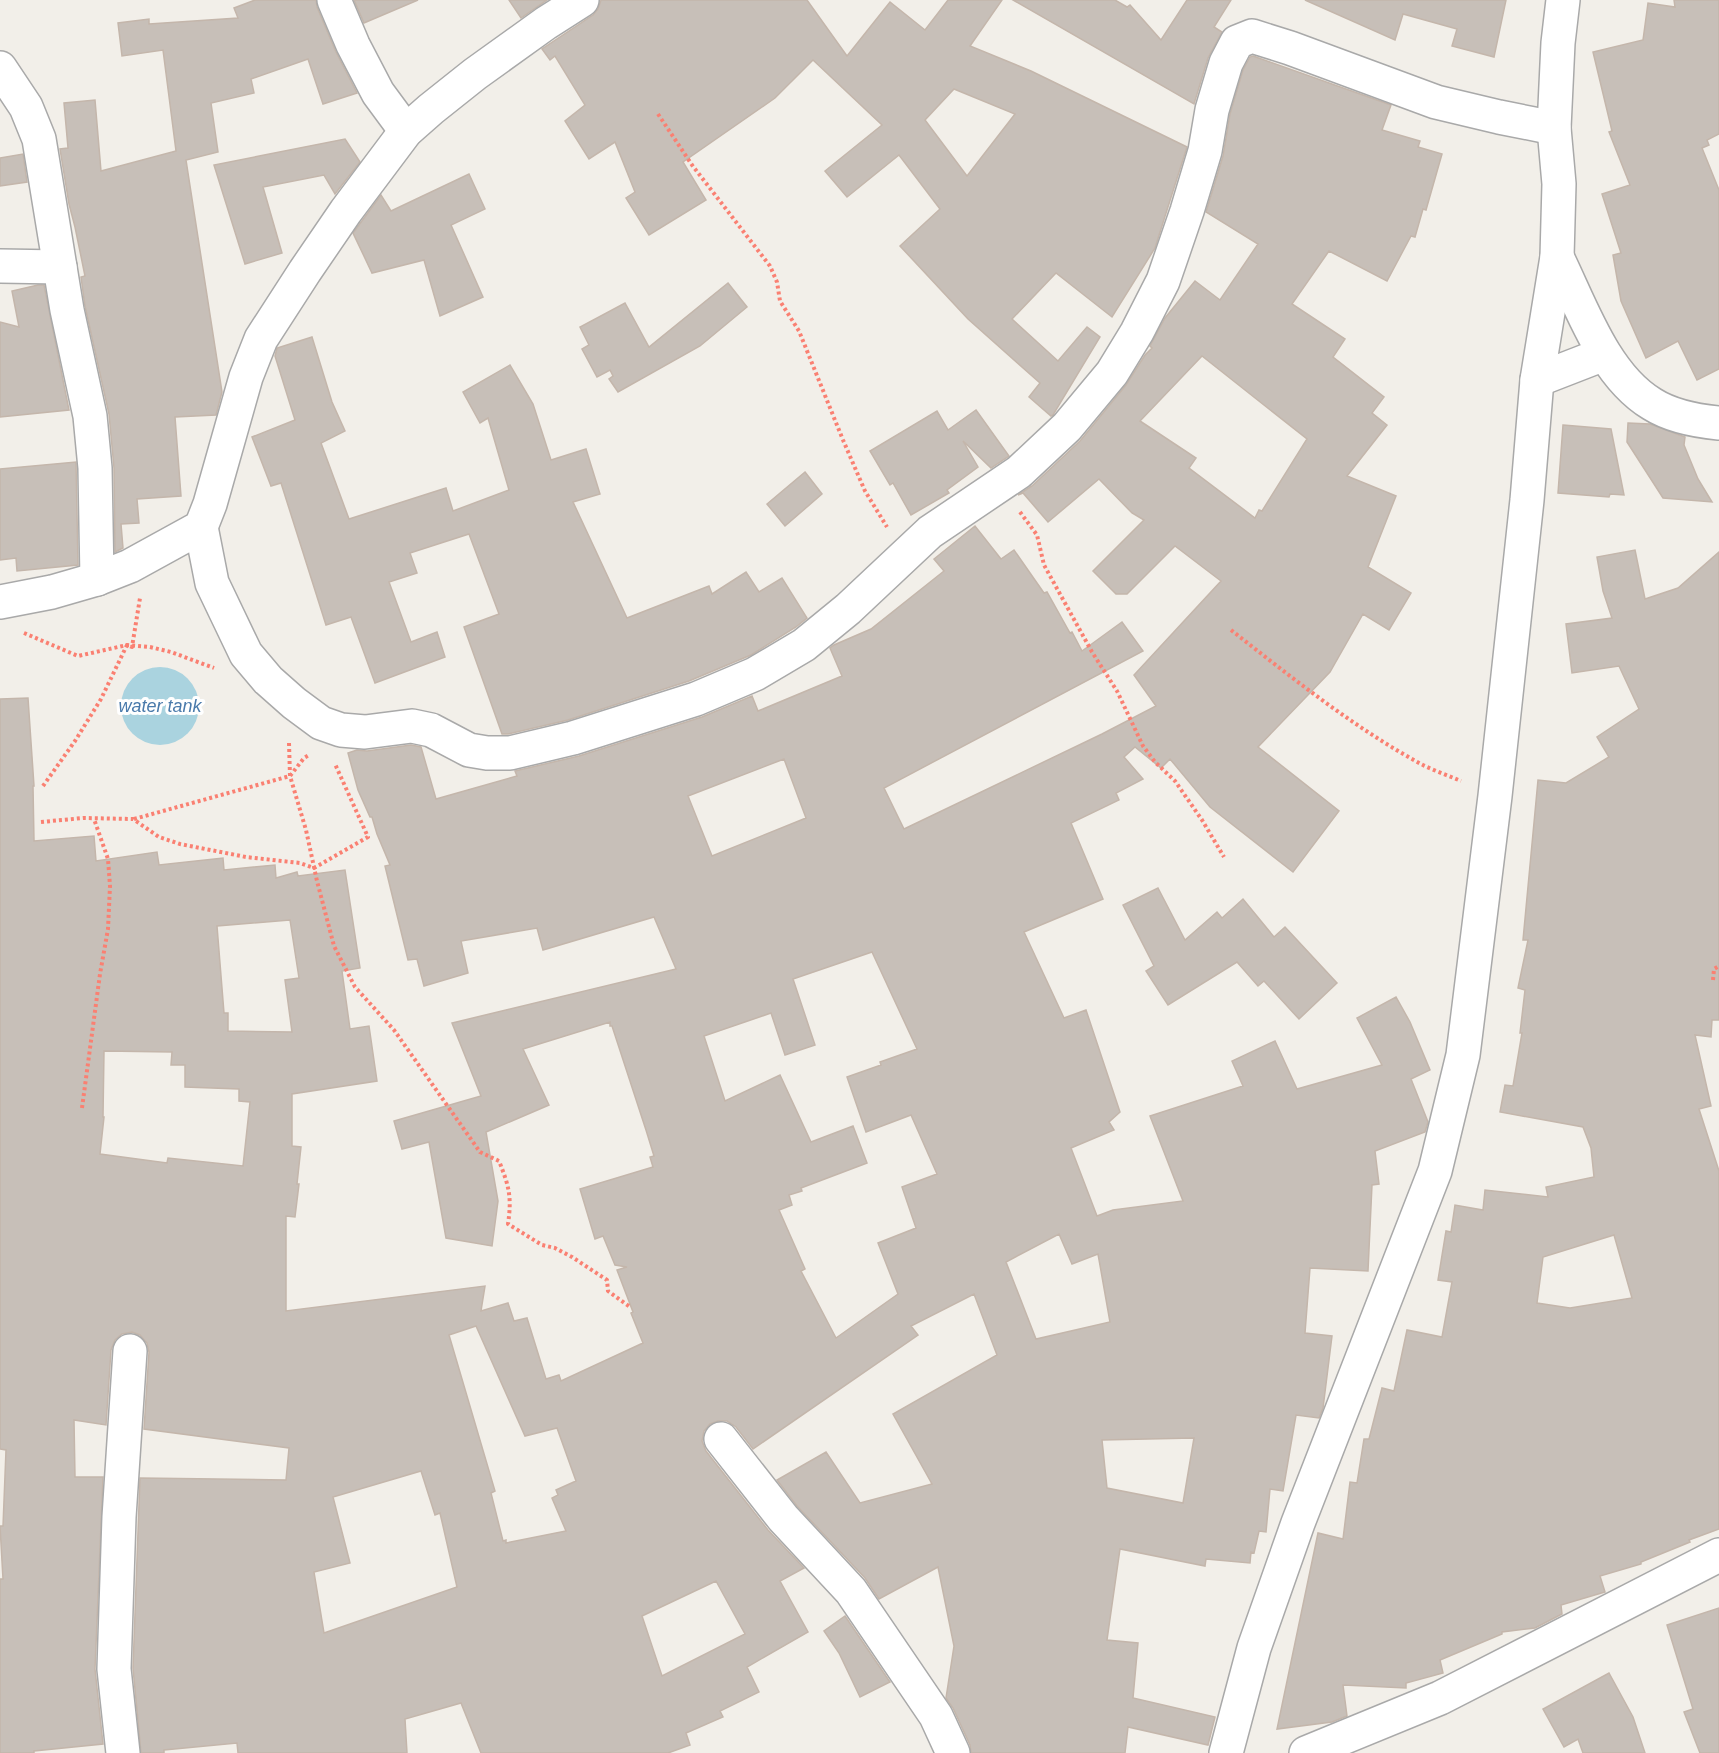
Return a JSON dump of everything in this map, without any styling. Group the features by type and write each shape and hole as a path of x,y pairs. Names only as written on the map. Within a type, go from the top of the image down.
{"street":[{"path":"334,0 353,45 378,93 405,131"},
{"path":"582,0 475,74 405,131 316,254 261,339 246,377 210,504 201,527 212,584 246,654 268,680 321,723 341,730 364,732 412,726 430,730 469,750 510,753 573,738 696,699 755,674 804,645 848,609 930,532 1019,472 1067,427 1112,373 1137,332 1163,281 1188,211 1205,151 1212,110 1226,63 1237,42 1252,36 1436,102 1554,128"},
{"path":"1227,1753 1254,1648 1298,1523 1435,1170 1463,1055 1495,796 1527,500 1537,380 1557,257 1559,184 1554,128 1558,43 1563,0"},
{"path":"0,68 26,107 39,139 67,310 90,416 95,468 97,579"},
{"path":"1557,257 1604,354 1627,384 1652,404 1680,416 1719,423"},
{"path":"0,266 60,267"},
{"path":"1537,380 1604,354"},
{"path":"0,602 52,592 97,579 130,566 201,527"},
{"path":"123,1753 114,1669 118,1517 130,1351"},
{"path":"721,1439 783,1518 851,1591 936,1716 953,1753"},
{"path":"1306,1753 1440,1698 1719,1556"}],"path":[{"path":"658,114 692,165 770,266 777,282 780,300 800,331 865,490 877,514 906,555"},
{"path":"1000,485 1037,535 1044,565 1092,652 1117,691 1143,746 1155,762 1175,781 1224,857"},
{"path":"127,645 132,647 145,558"},
{"path":"1231,630 1295,680 1366,730 1420,764 1495,796"},
{"path":"21,632 78,656 127,645 150,647 171,652 215,669"},
{"path":"43,786 101,699 127,645"},
{"path":"287,738 290,748 290,776 306,830 334,946 355,987 394,1030 480,1152 499,1161 509,1186 508,1224 542,1245 555,1248 572,1257 607,1280 608,1291 630,1307"},
{"path":"40,822 83,818 133,819 290,776 304,758 312,752"},
{"path":"133,819 159,837 180,844 246,857 300,863 314,868 368,837 332,758"},
{"path":"82,1108 108,929 110,886 108,859 93,818"},
{"path":"1713,980 1714,969 1719,966"}],"water":[{"name":"water tank","path":"152,667 168,667 182,673 193,684 199,698 199,714 193,728 182,739 168,745 152,745 138,739 127,728 121,714 121,698 127,684 138,673"}],"building":[{"path":"255,0 316,0 336,52 357,93 323,104 308,59 251,79 254,93 211,103 218,152 186,160 222,392 216,415 175,417 181,496 137,499 139,523 121,524 123,548 115,552 114,468 109,414 85,306 81,277 85,276 60,149 68,148 64,103 95,100 101,171 176,151 163,50 122,56 118,23 149,19 149,24 238,18 234,8"},
{"path":"354,0 418,0 364,23"},
{"path":"509,0 547,0 521,18"},
{"path":"601,0 807,0 847,56 890,2 925,30 948,0 1002,0 970,46 1031,71 1187,147 1155,248 1112,317 1056,273 1012,319 1058,361 1087,327 1100,337 1053,415 1051,416 1029,397 1040,383 968,319 900,246 940,209 899,155 847,197 825,171 882,125 813,60 775,98 683,162 706,200 649,235 626,198 635,192 615,142 589,159 565,121 585,105 555,56 550,60 542,49 593,15","holes":["954,89 1015,114 967,176 925,120"]},
{"path":"1013,0 1115,0 1127,7 1130,5 1161,40 1187,0 1231,0 1214,27 1222,32 1208,58 1194,104"},
{"path":"1305,0 1506,0 1494,57 1452,46 1457,29 1403,14 1395,40"},
{"path":"1674,0 1719,0 1719,134 1707,140 1709,145 1702,148 1719,190 1719,369 1697,380 1678,341 1646,358 1621,301 1613,255 1621,253 1602,194 1630,185 1609,132 1612,131 1593,52 1643,40 1648,3 1675,7"},
{"path":"1253,56 1391,105 1382,130 1420,141 1418,147 1442,154 1426,210 1423,209 1415,237 1411,236 1387,281 1329,251 1292,304 1345,339 1333,357 1384,397 1372,413 1387,425 1347,476 1396,496 1368,567 1411,593 1389,630 1363,614 1330,672 1258,747 1339,811 1293,872 1210,807 1170,759 1161,768 1135,747 1124,757 1143,779 1116,793 1119,800 1071,823 1103,899 1024,932 1064,1018 1086,1010 1120,1112 1109,1122 1114,1130 1071,1148 1097,1216 1113,1210 1183,1201 1150,1116 1243,1086 1232,1061 1275,1041 1297,1089 1382,1065 1357,1018 1396,997 1410,1022 1430,1070 1411,1079 1428,1122 1425,1132 1375,1151 1379,1184 1372,1185 1368,1271 1310,1268 1305,1333 1332,1336 1323,1408 1319,1418 1296,1415 1283,1491 1270,1489 1266,1532 1259,1531 1254,1553 1251,1552 1250,1563 1206,1559 1205,1566 1120,1549 1107,1640 1138,1643 1133,1698 1215,1717 1208,1745 1128,1727 1125,1753 971,1753 970,1745 946,1698 954,1646 938,1567 879,1599 865,1578 797,1506 777,1480 826,1452 860,1503 932,1484 893,1414 997,1355 974,1294 911,1326 918,1335 753,1449 736,1427 727,1421 710,1424 704,1431 702,1441 706,1451 768,1530 804,1568 780,1581 808,1632 747,1667 759,1692 720,1711 723,1717 686,1733 690,1745 668,1753 481,1753 461,1703 405,1719 407,1753 238,1753 237,1743 164,1750 164,1753 141,1753 133,1668 140,1478 286,1480 289,1448 144,1429 149,1352 147,1343 140,1335 132,1332 122,1334 115,1340 111,1350 106,1425 74,1420 75,1477 103,1477 95,1669 103,1744 34,1751 34,1753 0,1753 0,1579 3,1579 0,1526 3,1526 6,1450 0,1449 0,699 28,698 34,786 34,841 94,836 96,861 157,852 159,865 223,858 224,870 275,865 276,878 297,872 298,876 345,870 360,968 342,971 350,1029 369,1026 377,1081 292,1094 292,1146 301,1147 295,1217 286,1216 286,1311 485,1286 481,1311 508,1303 514,1321 527,1318 546,1379 559,1375 561,1381 643,1343 617,1270 627,1267 615,1265 603,1236 595,1239 580,1189 653,1167 650,1157 654,1156 610,1022 523,1049 549,1105 486,1132 498,1201 492,1246 446,1238 429,1142 402,1149 394,1121 481,1096 452,1023 676,969 654,917 543,950 537,928 461,941 468,973 424,986 417,959 408,960 385,866 390,865 372,817 358,790 348,753 357,750 367,751 411,745 421,747 436,799 517,776 515,771 579,756 702,717 752,696 758,711 842,676 830,648 871,629 944,571 934,559 975,526 1001,559 1014,550 1044,593 1047,592 1082,651 1122,622 1143,651 884,788 904,829 1156,706 1134,675 1221,581 1175,546 1127,594 1116,594 1093,571 1144,520 1132,513 1099,479 1048,522 1023,493 1018,495 1032,486 1080,441 1126,385 1152,348 1150,346 1165,318 1195,281 1220,300 1258,244 1206,212 1223,156 1230,114 1243,70 1250,57","holes":["1202,356 1307,439 1262,511 1259,510 1255,518 1189,468 1196,458 1140,421","784,759 806,818 712,856 688,796","290,920 299,978 285,980 292,1032 228,1031 228,1013 224,1013 217,926","872,952 917,1049 847,1077 866,1132 911,1115 937,1174 902,1187 916,1228 878,1243 898,1294 836,1338 801,1271 805,1269 779,1210 792,1205 789,1195 802,1191 801,1188 867,1163 853,1126 811,1142 780,1075 725,1101 704,1036 771,1013 785,1055 815,1045 793,979","104,1051 172,1052 171,1065 185,1065 185,1087 239,1089 239,1101 250,1102 243,1166 168,1158 167,1163 100,1154 104,1117","1059,1234 1072,1264 1098,1254 1110,1322 1036,1339 1006,1262","476,1326 525,1436 557,1428 576,1481 556,1490 558,1495 552,1498 566,1531 506,1543 506,1540 503,1541 491,1493 495,1491 449,1335","1194,1438 1183,1503 1107,1488 1102,1440","421,1471 435,1515 440,1513 457,1587 324,1633 314,1572 350,1563 333,1497","716,1581 745,1634 662,1676 642,1616"]},
{"path":"345,139 360,162 335,194 324,175 263,187 282,253 245,264 214,165"},
{"path":"23,154 27,182 0,186 0,158"},
{"path":"469,174 485,209 451,225 483,297 440,316 424,260 372,273 353,233 381,195 391,211"},
{"path":"728,283 747,307 700,346 618,392 609,379 613,376 610,370 597,377 582,349 589,345 580,327 625,303 649,347"},
{"path":"44,285 69,410 0,417 0,322 19,327 12,291"},
{"path":"312,337 332,402 345,431 321,443 349,519 446,488 453,511 509,490 488,418 480,423 463,392 510,365 533,404 551,460 586,449 600,494 573,502 627,618 709,586 712,594 746,572 759,592 782,578 807,618 751,655 689,681 568,720 502,734 464,627 499,614 469,534 410,553 417,573 389,582 411,642 437,632 445,657 375,683 351,617 326,625 281,483 271,486 252,437 295,420 275,356 277,348"},
{"path":"976,410 1009,456 991,468 963,441 978,467 947,490 949,493 911,515 893,483 890,485 870,451 937,411 948,430"},
{"path":"1628,423 1650,424 1685,437 1684,445 1698,479 1712,502 1663,498 1627,442"},
{"path":"1563,425 1611,429 1624,495 1610,494 1609,497 1558,493"},
{"path":"76,462 78,565 17,571 16,558 0,560 0,469"},
{"path":"805,472 822,494 785,526 767,504"},
{"path":"1635,550 1645,599 1678,588 1719,552 1719,1020 1712,1020 1711,1037 1695,1035 1711,1106 1699,1109 1719,1171 1719,1529 1689,1540 1690,1542 1641,1562 1641,1564 1600,1576 1605,1592 1561,1605 1562,1614 1535,1628 1502,1632 1502,1634 1440,1660 1443,1673 1406,1683 1406,1688 1343,1685 1347,1716 1332,1722 1277,1729 1318,1533 1343,1539 1350,1482 1357,1483 1364,1439 1369,1439 1382,1388 1394,1391 1407,1330 1442,1337 1452,1282 1438,1280 1446,1231 1451,1232 1455,1205 1483,1210 1485,1190 1548,1197 1546,1187 1594,1177 1591,1148 1583,1127 1500,1112 1505,1085 1513,1086 1522,1033 1520,1033 1525,990 1518,988 1528,940 1523,940 1538,780 1566,783 1609,757 1597,737 1639,709 1619,666 1572,673 1566,624 1612,618 1603,591 1597,557","holes":["1614,1235 1632,1298 1570,1308 1537,1303 1543,1257"]},
{"path":"1158,888 1185,940 1217,912 1222,918 1243,899 1274,937 1285,927 1337,983 1299,1019 1264,981 1258,986 1237,962 1168,1005 1146,971 1154,966 1123,905"},
{"path":"1719,1608 1719,1753 1700,1753 1684,1712 1693,1709 1667,1625"},
{"path":"845,1616 890,1682 860,1697 839,1653 824,1631"},
{"path":"1609,1673 1633,1717 1645,1753 1583,1753 1578,1739 1564,1747 1543,1709"}]}
